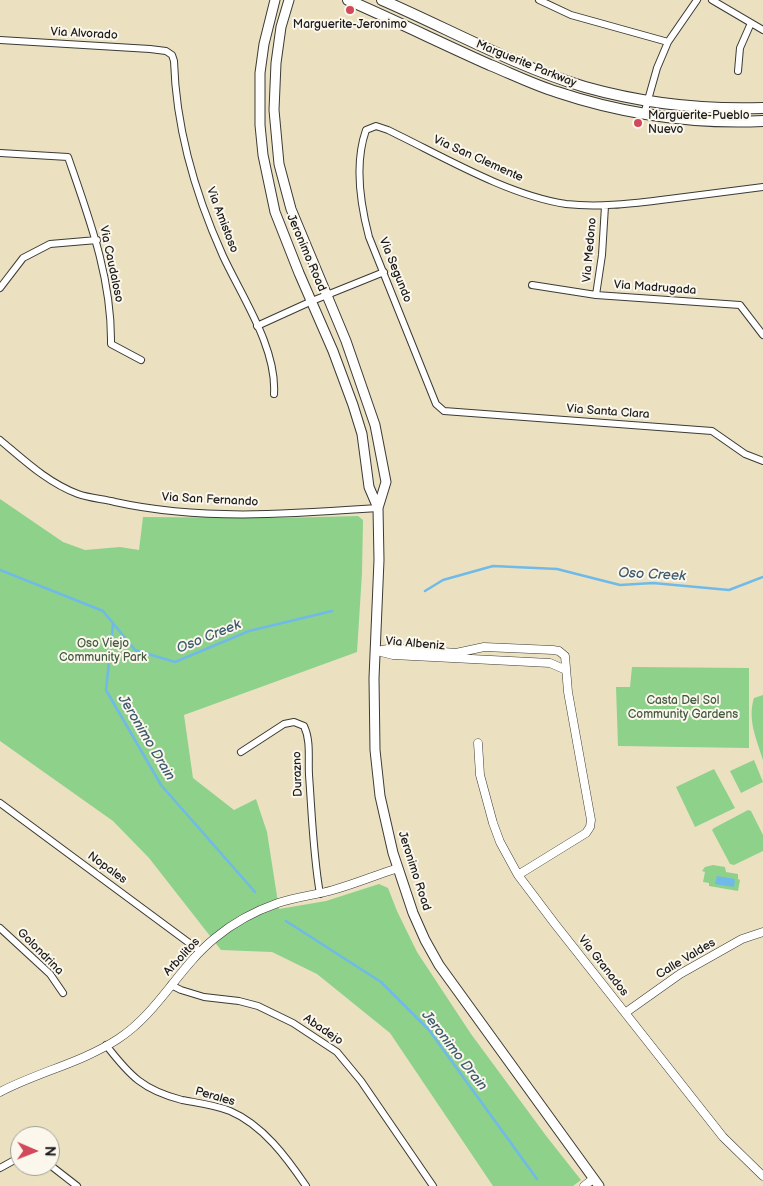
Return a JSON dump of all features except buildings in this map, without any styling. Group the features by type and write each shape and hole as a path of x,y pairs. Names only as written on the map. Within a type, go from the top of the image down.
{"main road":[{"name":"Jeronimo Road","path":"275,0 264,44 260,73 260,125 263,155 275,212 333,351 353,405 362,434 368,487 378,508"},
{"name":"Jeronimo Road","path":"289,0 276,63 274,110 279,164 291,209 346,341 375,425 386,482 378,508 379,560 374,713 375,750 380,796 398,868 413,913 439,965 596,1183"},
{"name":"Marguerite Parkway","path":"348,0 556,92 613,108 644,114 697,120 763,121"},
{"name":"Marguerite Parkway","path":"382,0 534,68 584,86 617,95 702,107 763,108"}],"street":[{"path":"539,0 572,15 668,42"},
{"path":"644,114 657,68 668,42 698,0"},
{"path":"712,0 763,30"},
{"path":"738,71 740,48 751,23"},
{"name":"Via Alvorado","path":"0,40 166,50"},
{"name":"Via Amistoso","path":"166,50 172,55 174,62 179,115 189,163 206,215 265,342 275,379 274,394"},
{"name":"Via San Clemente","path":"366,130 376,126 388,130 495,182 537,197 564,203 605,206 763,187"},
{"name":"Via Segundo","path":"366,130 361,154 362,210 369,237 436,404 444,412"},
{"name":"Via Caudaloso","path":"0,153 68,157 96,240 109,297 110,344 141,360"},
{"name":"Via Medono","path":"596,295 602,255 605,206"},
{"path":"0,288 23,258 50,244 96,240"},
{"path":"257,326 384,272"},
{"name":"Via Madrugada","path":"532,285 596,295 740,305 763,335"},
{"name":"Via Santa Clara","path":"444,412 712,431 745,454 763,461"},
{"name":"Via San Fernando","path":"0,440 41,474 78,494 134,506 188,513 280,514 378,508"},
{"name":"Via Albeniz","path":"376,651 393,648 456,653 484,647 522,648 552,650 563,653 565,656 570,704 591,820 590,827 586,833 518,875"},
{"path":"522,648 522,662"},
{"name":"Via Albeniz","path":"376,651 393,655 550,663 566,670"},
{"name":"Durazno","path":"241,752 284,724 294,722 304,726 309,736 308,760 314,855 320,894"},
{"name":"Via Granados","path":"478,742 480,775 493,823 500,842 518,875 723,1137 763,1176"},
{"name":"Nopales","path":"0,803 200,951"},
{"name":"Arbolitos","path":"0,1092 14,1084 86,1057 127,1032 142,1020 200,951 227,929 254,913 279,903 320,894 398,868"},
{"name":"Golondrina","path":"0,928 50,974 63,993"},
{"name":"Calle Valdes","path":"625,1013 680,974 742,939 763,932"},
{"name":"Abadejo","path":"171,985 204,997 239,1001 258,1006 293,1023 337,1052 361,1081 433,1186"},
{"name":"Perales","path":"106,1046 123,1068 138,1082 156,1092 231,1111 252,1124 273,1144 306,1186"},
{"path":"60,1174 76,1186"},
{"path":"584,1186 596,1183"}],"green space":[{"name":"Oso Viejo Community Park","path":"0,499 63,542 85,550 120,547 139,550 143,517 280,518 358,516 363,520 357,652 184,715 193,778 234,810 256,799 267,832 279,909 326,901 379,884 388,888 417,952 471,1034 581,1180 573,1186 493,1186 390,1033 317,974 272,952 221,950 149,858 113,821 0,741"},
{"name":"Casta Del Sol Community Gardens","path":"632,667 749,668 749,748 618,746 616,687 630,687"},
{"path":"763,695 763,760 752,722 752,706 754,698"},
{"path":"754,760 763,782 741,793 730,771"},
{"path":"714,769 735,808 695,827 676,787"},
{"path":"748,810 751,811 763,835 763,851 734,865 730,864 712,830"},
{"path":"713,865 725,867 726,872 738,874 738,879 740,880 738,891 709,886 709,883 703,882 705,872 702,871 705,867"}],"water":[{"path":"717,876 735,879 734,887 715,884"}],"waterway":[{"name":"Oso Creek","path":"425,591 443,580 493,566 557,569 620,585 653,583 729,590 763,577"},
{"name":"Oso Creek","path":"0,570 103,611 135,650 175,662 249,631 332,611"},
{"name":"Jeronimo Drain","path":"113,624 106,690 161,785 255,892"},
{"name":"Jeronimo Drain","path":"286,921 381,982 429,1030 537,1179"}],"place":[{"name":"Marguerite-Jeronimo","path":"350,10"},
{"name":"Marguerite-Pueblo Nuevo","path":"638,123"}]}
